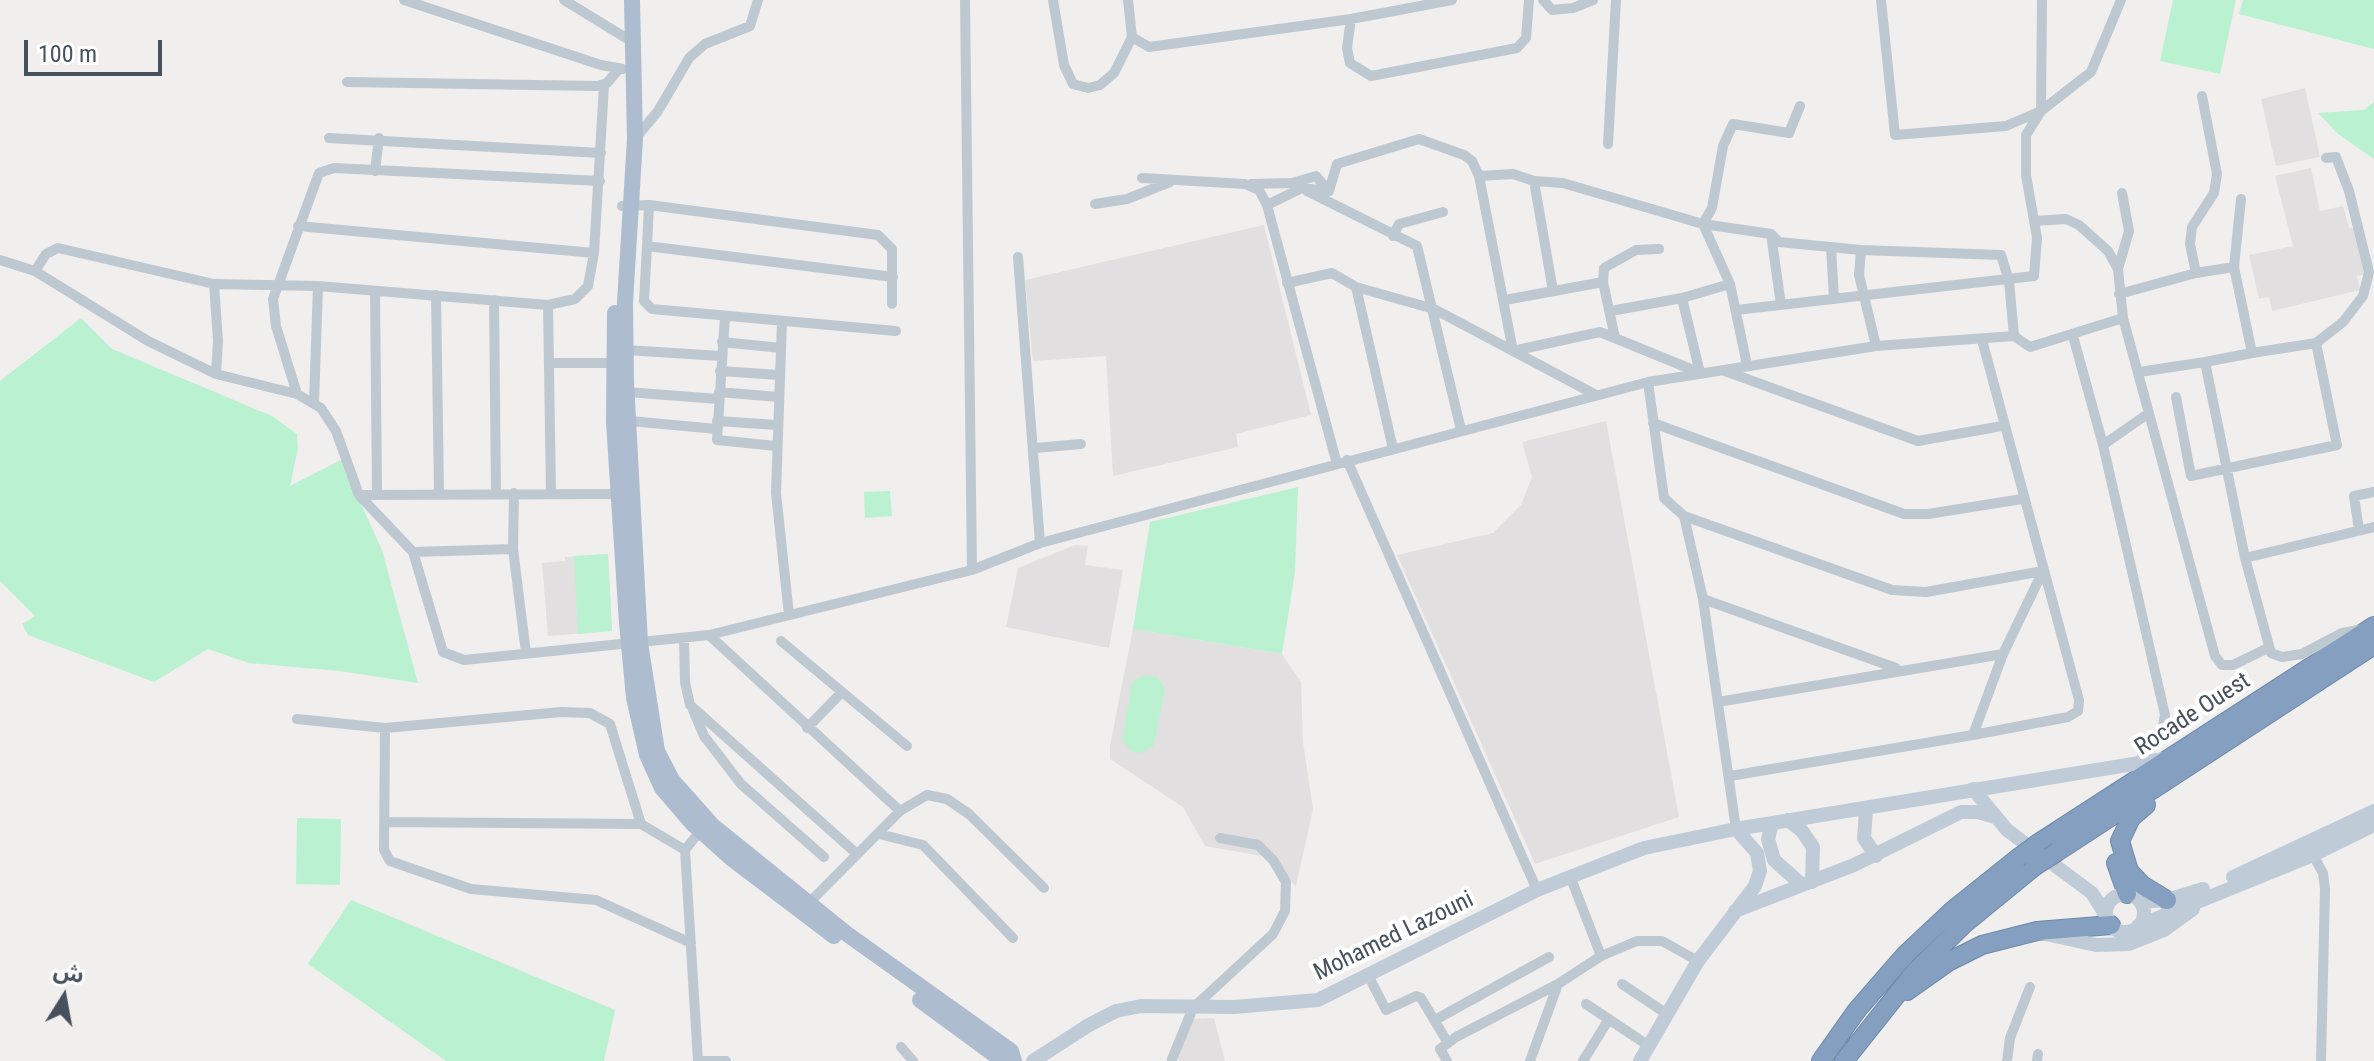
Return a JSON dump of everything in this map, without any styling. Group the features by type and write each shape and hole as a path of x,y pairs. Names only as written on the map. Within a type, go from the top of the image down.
{"highway":[{"name":"Rocade Ouest","path":"2026,862 2057,852 2174,767 2373,633"},
{"name":"Rocade Ouest","path":"2026,862 2037,844 2174,767"},
{"path":"2127,898 2116,863 2120,841 2131,818 2174,767"},
{"path":"2120,841 2129,871 2142,885 2167,900"},
{"path":"1844,1061 1888,1002 2026,862"},
{"path":"1821,1061 1857,1010 1905,955 1953,910 2026,862"},
{"path":"1888,1002 1969,950 2037,931 2109,921"}],"main road":[{"path":"629,0 626,69 635,139 634,205 626,277 627,392 636,711 647,755 662,788 773,891 1003,1061"},
{"path":"629,0 626,69 634,205 612,363 619,494 635,643"},
{"name":"Mohamed Lazouni","path":"1033,1061 1116,1011 1141,1006 1193,1008 1281,1005 1318,1000 1537,890 1644,848 1788,820 1866,810 1973,789 2137,763 2174,767"},
{"path":"1973,789 2017,839 2086,889 2097,899 2109,921 2124,931 2313,855 2374,825"},
{"path":"1938,796 1946,821"},
{"path":"1866,810 1864,838 1876,856"},
{"path":"1735,911 1876,856 1967,811 1995,817"},
{"path":"2086,889 2127,898 2167,900 2222,882 2374,811"},
{"path":"1788,820 1802,831 1813,847 1807,884"},
{"path":"1640,1061 1698,961 1755,886 1772,823"},
{"path":"704,825 1011,1051 1014,1061"},
{"path":"1736,829 1784,873 1807,884"},
{"path":"2109,921 2107,907 2127,898"},
{"path":"2127,898 2143,917 2138,926"},
{"path":"2037,931 2096,945 2129,944 2164,930 2204,899"}],"street":[{"path":"404,0 626,69"},
{"path":"564,0 626,38"},
{"path":"635,139 658,111 689,58 705,44 750,26 758,0"},
{"path":"965,0 972,570"},
{"path":"1053,0 1064,65 1073,84 1088,88 1100,85 1114,73 1132,37 1128,0"},
{"path":"1132,37 1149,47 1351,19 1452,0"},
{"path":"1351,19 1347,48 1350,63 1371,76 1517,48 1526,38 1529,0"},
{"path":"1543,0 1552,10 1573,8 1593,0"},
{"path":"1608,144 1616,0"},
{"path":"1881,0 1895,135 2006,126 2041,111 2091,72 2121,0"},
{"path":"1736,310 2034,276 2035,221 2026,175 2026,135 2041,111 2042,0"},
{"path":"347,82 604,85 626,69"},
{"path":"35,271 46,254 67,249 214,284 318,286 548,305 583,294 594,253 604,85"},
{"path":"2196,273 2190,244 2192,227 2214,193 2217,174 2202,96"},
{"path":"1703,224 1712,208 1723,146 1733,124 1789,133 1800,106"},
{"path":"329,138 379,138 601,153"},
{"path":"375,171 379,138"},
{"path":"1329,191 1337,164 1419,139 1464,155 1479,176 1513,351"},
{"path":"2139,372 2316,343 2343,322 2368,284 2369,272 2349,191 2336,157 2326,158"},
{"path":"297,394 273,310 298,226 319,173 334,168 600,181"},
{"path":"1479,176 1513,174 1534,181 1563,183 1703,224 1771,234 1779,242 1861,250 2001,255 2009,281 2014,336"},
{"path":"1142,178 1245,184 1292,183 1316,176 1329,191"},
{"path":"1095,204 1127,199 1175,180"},
{"path":"1534,181 1553,291"},
{"path":"1245,184 1259,190 1267,205 1287,283 1342,462 1537,890"},
{"path":"1267,205 1302,188 1329,191"},
{"path":"1302,188 1417,246 1461,430"},
{"path":"2122,193 2129,231 2118,269 2123,318 2217,661 2222,665 2233,665 2268,648"},
{"path":"2241,199 2234,267 2252,353"},
{"path":"892,304 892,249 878,235 634,205 647,246 644,301 647,308 896,331"},
{"path":"1393,236 1399,224 1443,212"},
{"path":"2035,221 2066,219 2079,225 2108,251 2118,269"},
{"path":"1703,224 1730,284 1747,365"},
{"path":"298,226 594,253"},
{"path":"1771,234 1781,305"},
{"path":"647,246 893,277"},
{"path":"1831,247 1834,299"},
{"path":"1615,338 1603,282 1604,268 1636,250 1659,249"},
{"path":"1861,250 1859,275 1876,346"},
{"path":"1018,257 1040,543"},
{"path":"0,260 35,271 148,341 216,374 297,394 314,403 336,431 359,495 413,552 440,646 447,656 464,660 709,635 972,570 1040,543 1648,382 1876,346 2014,336 2030,347 2123,318"},
{"path":"2119,294 2196,273 2234,267"},
{"path":"1287,283 1332,273 1356,287 1431,308 1596,395"},
{"path":"1505,300 1603,282"},
{"path":"214,284 218,341 216,374"},
{"path":"1611,311 1682,298 1730,284"},
{"path":"314,403 318,286"},
{"path":"1356,287 1393,449"},
{"path":"375,291 377,492"},
{"path":"436,295 439,492"},
{"path":"1682,298 1700,373"},
{"path":"494,300 496,493"},
{"path":"548,305 551,494"},
{"path":"725,316 718,396 719,442 776,446"},
{"path":"782,321 776,493 789,615"},
{"path":"1513,351 1600,332 1700,373"},
{"path":"2073,336 2103,445 2165,715 2161,737 2137,763"},
{"path":"1730,776 1973,735 2068,717 2078,711 2079,700 2002,426 1982,340"},
{"path":"722,342 781,348"},
{"path":"2176,397 2191,476 2337,445 2316,343"},
{"path":"626,350 721,356"},
{"path":"2205,362 2225,470 2268,648 2276,656 2290,657 2348,631 2373,633"},
{"path":"549,363 612,363"},
{"path":"1719,369 1918,441 2002,426"},
{"path":"720,371 779,375"},
{"path":"1648,382 1664,498 1684,516 1892,590 1926,592 2043,571"},
{"path":"627,392 778,397"},
{"path":"2103,445 2149,413"},
{"path":"630,421 777,425"},
{"path":"1653,423 1904,514 1928,514 2022,499"},
{"path":"1035,448 1081,444"},
{"path":"359,495 377,492 619,494"},
{"path":"2359,530 2354,496 2374,492"},
{"path":"514,493 513,549 526,653"},
{"path":"1684,516 1703,599 1736,829"},
{"path":"2245,558 2374,527"},
{"path":"413,552 513,549"},
{"path":"1973,735 2003,654 2043,571"},
{"path":"1703,599 1897,669"},
{"path":"709,635 900,811"},
{"path":"684,639 685,682 690,705 704,736 741,784 824,857"},
{"path":"781,641 907,746"},
{"path":"1718,702 1897,669 2003,654"},
{"path":"807,728 842,692"},
{"path":"690,705 857,854"},
{"path":"297,719 385,728 561,712 590,713 602,717 614,734 641,824"},
{"path":"385,728 385,854 394,863 471,889 596,900 691,943"},
{"path":"809,903 900,811 927,795 947,799 969,814 1044,888"},
{"path":"385,822 641,824 685,850"},
{"path":"704,825 685,850 699,1061 726,1061"},
{"path":"879,834 923,845 1013,938"},
{"path":"1172,1059 1193,1008 1226,973 1273,934 1285,911 1286,882 1273,860 1258,845 1220,838"},
{"path":"2313,855 2323,873 2325,889 2321,1061"},
{"path":"1570,876 1601,956"},
{"path":"1447,1061 1440,1049 1448,1043 1558,984 1601,956 1653,938 1672,944 1698,961"},
{"path":"1435,1020 1549,957"},
{"path":"1369,977 1386,1010 1418,996 1448,1043"},
{"path":"1530,1061 1558,984"},
{"path":"1622,984 1667,1014"},
{"path":"2007,1061 2010,1038 2030,987"},
{"path":"1586,1004 1649,1046"},
{"path":"1583,1061 1609,1019"},
{"path":"901,1047 913,1061"}],"shaded area":[{"path":"2305,88 2320,157 2276,166 2261,99"},
{"path":"2311,168 2320,211 2343,206 2349,228 2354,227 2366,274 2357,276 2360,290 2272,311 2269,297 2259,299 2249,255 2293,246 2275,176"},
{"path":"1264,225 1311,415 1236,434 1238,447 1113,476 1106,356 1033,361 1025,280"},
{"path":"1606,421 1679,817 1535,864 1397,555 1493,533 1521,505 1532,477 1522,442"},
{"path":"1075,545 1088,546 1085,565 1123,570 1109,648 1006,627 1018,568"},
{"path":"608,554 612,631 548,636 542,563 565,561 565,557"},
{"path":"1133,629 1282,654 1301,682 1303,742 1313,809 1296,886 1262,856 1205,846 1183,807 1110,759"},
{"path":"1214,1018 1225,1061 1179,1061 1177,1054 1187,1019"}],"green space":[{"path":"2173,0 2236,0 2220,74 2160,61"},
{"path":"2243,0 2374,0 2374,49 2239,14"},
{"path":"2374,102 2374,159 2338,134 2318,113 2364,110"},
{"path":"81,318 112,349 272,416 297,434 298,448 290,486 341,460 382,550 418,683 340,671 249,663 208,649 154,682 28,635 22,624 35,616 0,581 0,381"},
{"path":"1298,487 1295,572 1282,654 1133,629 1150,522"},
{"path":"890,491 892,516 865,518 864,492"},
{"path":"608,554 612,631 578,634 574,556"},
{"path":"1144,675 1157,677 1165,688 1154,745 1142,753 1131,751 1122,740 1132,682"},
{"path":"297,818 341,819 340,885 296,884"},
{"path":"351,900 615,1010 604,1061 446,1061 308,964"}]}
